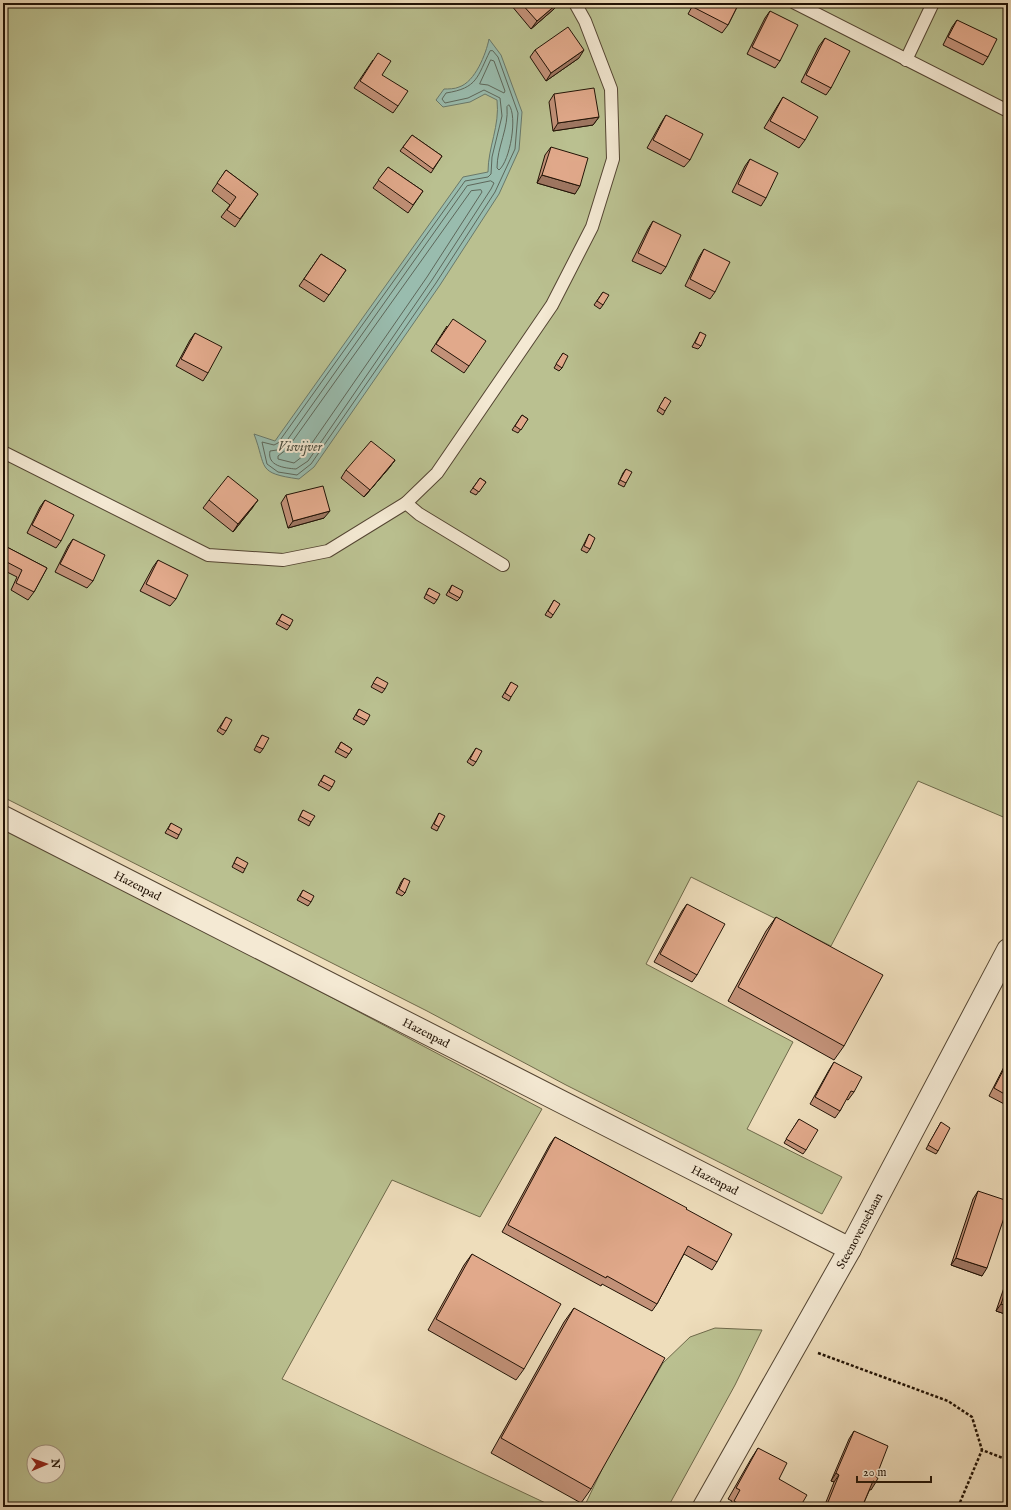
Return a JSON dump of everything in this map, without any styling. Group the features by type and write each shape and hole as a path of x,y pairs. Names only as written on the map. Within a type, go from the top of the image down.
{"street":[{"name":"Hazenpad","path":"3,817 850,1249"},
{"name":"Steenovensebaan","path":"704,1507 850,1249 1008,950"}],"lane":[{"path":"3,452 208,555 283,560 328,551 406,503 437,473 552,305 592,226 613,159 611,89 585,21 575,3"},
{"path":"795,3 1008,111"},
{"path":"906,60 933,3"},
{"path":"406,503 419,514 504,565"}],"path":[{"path":"795,1345 948,1402 972,1417 982,1450 958,1507"},
{"path":"982,1450 1008,1460"}],"green space":[{"path":"3,3 1008,3 1008,819 918,781 831,946 691,877 646,964 793,1042 747,1129 842,1177 822,1214 566,1085 427,1011 3,797"},
{"path":"3,829 259,959 542,1109 480,1217 392,1180 282,1379 554,1507 3,1507"},
{"path":"715,1328 762,1330 735,1385 668,1507 584,1507 606,1461 663,1363 690,1337"}],"water":[{"name":"Visvijver","path":"489,39 501,55 522,112 519,150 499,194 440,285 314,467 299,479 285,477 269,471 265,467 254,434 275,441 463,177 488,172 497,119 497,100 485,94 470,102 443,107 436,100 444,89 457,88 470,80 479,67"}],"building":[{"path":"521,3 558,3 537,21"},
{"path":"695,3 739,3 728,25 693,7"},
{"path":"770,11 798,25 780,61 752,47"},
{"path":"957,20 997,39 988,57 948,37"},
{"path":"568,27 584,50 551,73 535,50"},
{"path":"825,38 850,51 831,88 806,75"},
{"path":"378,53 391,61 382,75 408,91 398,106 360,81"},
{"path":"594,88 599,117 558,123 554,94"},
{"path":"783,97 818,117 805,140 770,121"},
{"path":"666,115 703,134 690,160 653,140"},
{"path":"412,135 442,156 433,169 403,147"},
{"path":"551,147 588,158 580,186 542,175"},
{"path":"750,159 778,173 766,198 738,184"},
{"path":"388,167 423,191 413,205 378,180"},
{"path":"226,170 258,194 240,219 227,210 236,197 217,183"},
{"path":"653,221 681,235 666,267 638,253"},
{"path":"704,249 730,262 715,292 690,279"},
{"path":"321,254 346,270 329,295 304,279"},
{"path":"603,292 609,295 603,305 597,301"},
{"path":"453,319 486,341 469,366 436,344"},
{"path":"700,332 706,335 701,346 695,343"},
{"path":"195,333 222,347 208,373 181,359"},
{"path":"563,353 568,356 562,368 556,364"},
{"path":"665,397 671,401 665,411 659,407"},
{"path":"522,415 528,419 521,430 515,426"},
{"path":"371,441 395,460 370,490 346,470"},
{"path":"626,469 632,472 626,483 620,480"},
{"path":"228,476 258,500 238,524 209,500"},
{"path":"480,478 486,482 479,492 473,488"},
{"path":"323,486 330,511 293,521 286,495"},
{"path":"45,500 74,515 61,541 32,525"},
{"path":"589,534 595,538 590,549 584,546"},
{"path":"73,539 105,555 93,581 60,564"},
{"path":"3,545 47,568 34,592 16,583 22,570 3,560"},
{"path":"158,560 188,575 176,599 146,584"},
{"path":"452,585 463,591 460,598 449,592"},
{"path":"429,588 440,594 437,600 426,594"},
{"path":"554,600 560,604 553,615 548,611"},
{"path":"282,614 293,620 290,626 279,620"},
{"path":"377,677 388,683 385,689 373,683"},
{"path":"511,682 518,686 511,697 505,693"},
{"path":"359,709 370,715 367,721 356,715"},
{"path":"226,717 232,720 226,731 220,728"},
{"path":"262,735 269,738 263,749 256,746"},
{"path":"341,742 352,749 349,754 338,748"},
{"path":"476,748 482,751 476,762 470,759"},
{"path":"324,775 335,781 332,787 321,781"},
{"path":"303,810 315,816 311,822 300,816"},
{"path":"439,813 445,816 439,827 434,824"},
{"path":"171,823 182,829 179,835 168,829"},
{"path":"237,857 248,863 245,869 234,863"},
{"path":"404,878 410,881 405,893 399,889"},
{"path":"303,890 314,896 311,902 300,896"},
{"path":"687,904 725,924 697,975 660,954"},
{"path":"776,917 883,975 844,1046 738,987"},
{"path":"1008,1061 1008,1096 994,1088"},
{"path":"834,1062 862,1077 854,1092 851,1091 840,1111 815,1097"},
{"path":"799,1119 818,1130 806,1150 786,1139"},
{"path":"941,1122 950,1128 938,1151 928,1145"},
{"path":"555,1137 732,1234 717,1262 688,1246 657,1304 607,1276 606,1278 508,1225"},
{"path":"978,1191 1008,1201 1008,1206 987,1268 956,1258"},
{"path":"472,1254 561,1304 524,1369 436,1319"},
{"path":"1008,1284 1008,1306 1001,1304"},
{"path":"574,1308 665,1358 591,1489 501,1438"},
{"path":"854,1431 888,1446 876,1477 878,1478 876,1482 873,1481 862,1507 826,1507 839,1475 836,1473"},
{"path":"758,1448 787,1463 779,1479 807,1495 800,1507 745,1507 734,1501 740,1490 736,1488"}]}
